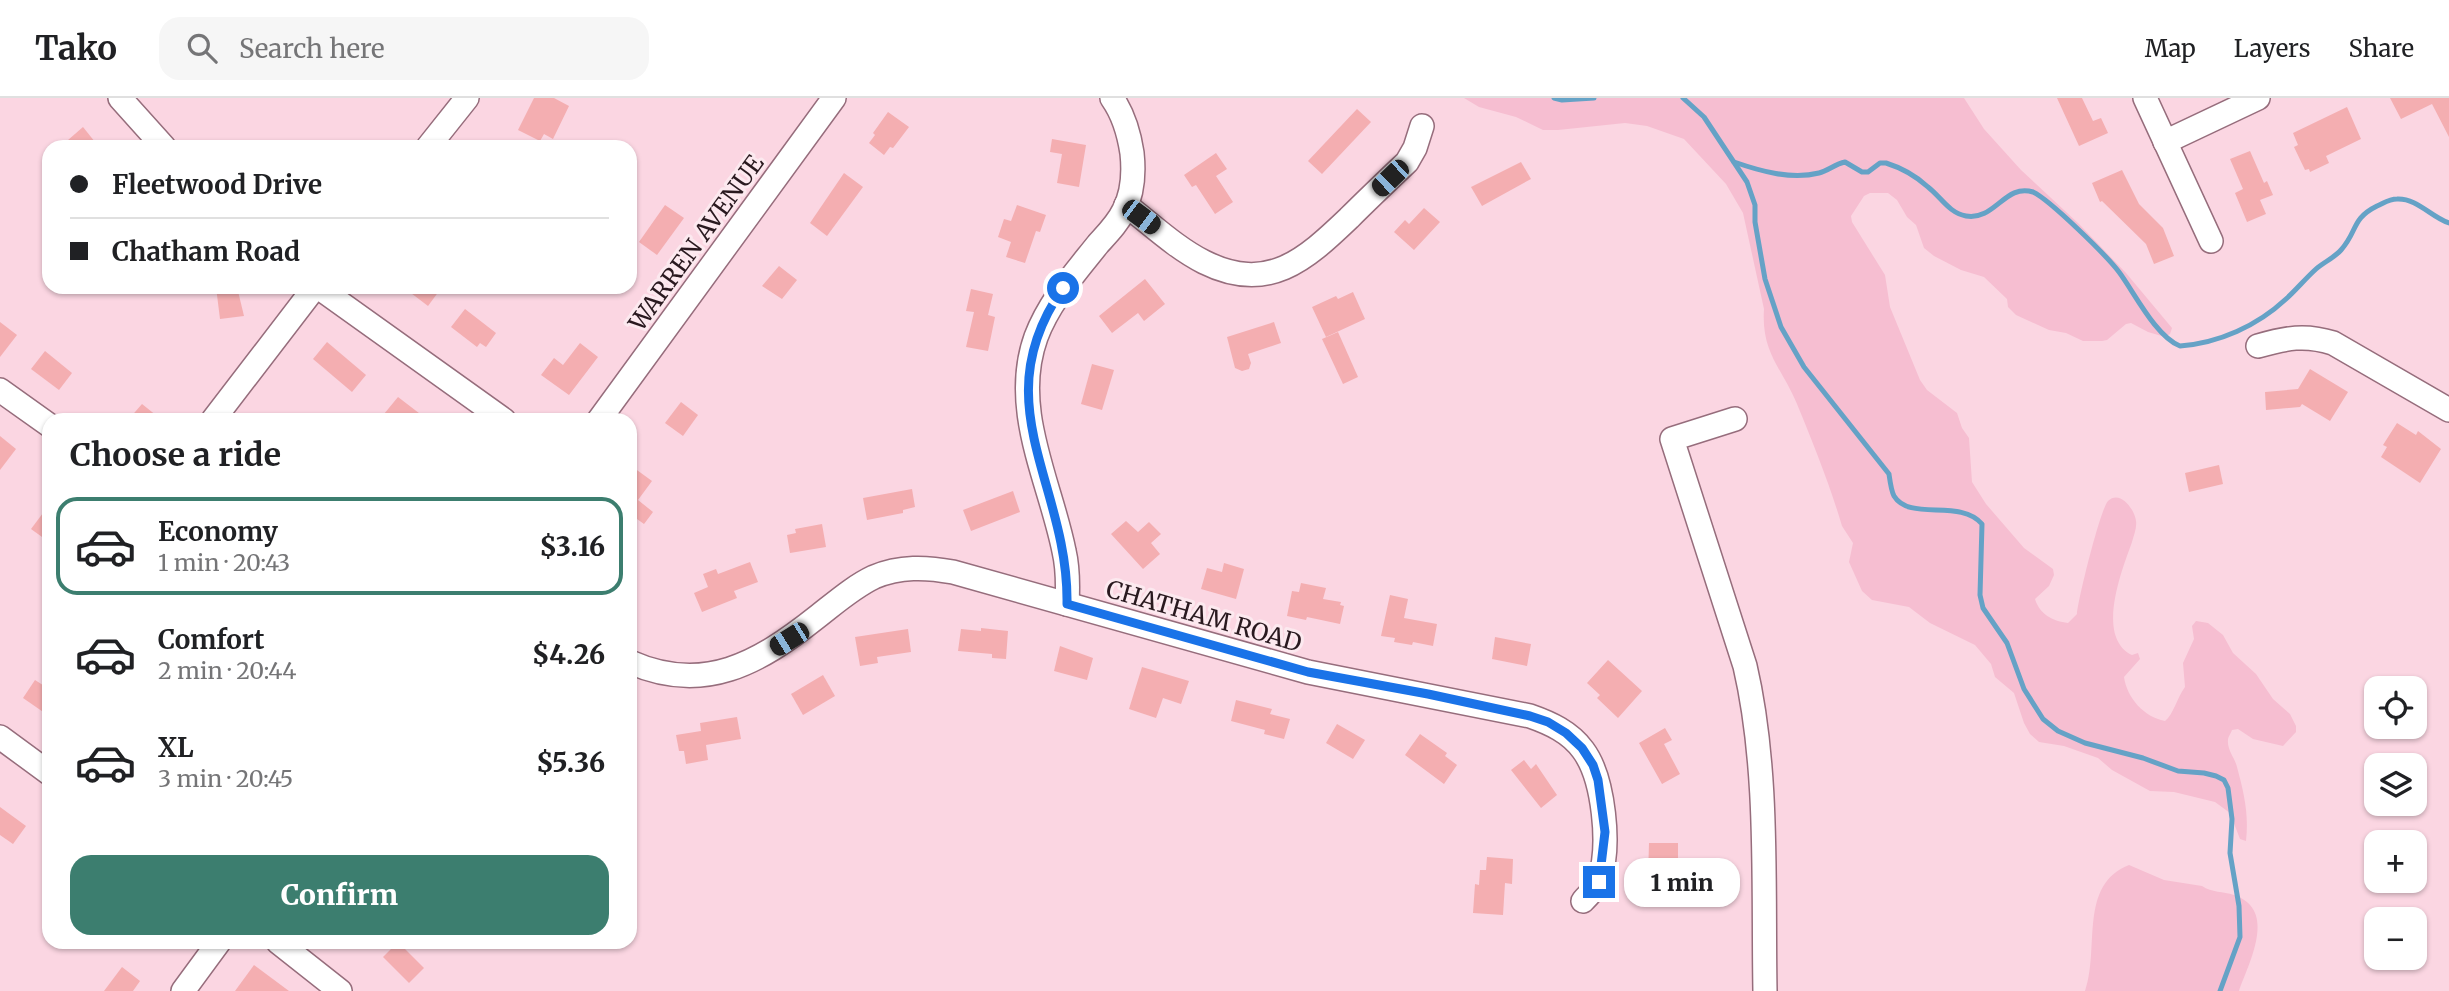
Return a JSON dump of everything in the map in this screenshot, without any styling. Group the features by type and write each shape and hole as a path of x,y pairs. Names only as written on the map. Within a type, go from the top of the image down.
{"street":[{"path":"120,98 158,140"},
{"path":"434,140 467,98"},
{"name":"WARREN AVENUE","path":"604,413 834,98"},
{"path":"1067,604 1064,551 1032,434 1028,405 1030,364 1036,338 1052,305 1078,269 1116,225 1126,205 1132,179 1132,155 1124,117 1112,98"},
{"path":"2144,98 2211,241"},
{"path":"2165,142 2258,98"},
{"path":"1126,205 1188,253 1217,268 1251,275 1277,272 1298,262 1321,244 1409,159 1422,126"},
{"path":"218,413 312,294"},
{"path":"327,294 494,413"},
{"path":"2258,346 2294,336 2314,337 2333,343 2449,410"},
{"path":"0,390 42,420"},
{"path":"1735,419 1672,439 1751,691 1760,779 1765,991"},
{"name":"CHATHAM ROAD","path":"637,664 673,676 703,675 734,669 789,639 851,590 875,577 904,569 926,567 953,572 1308,672 1530,716 1548,722 1566,733 1582,748 1593,765 1598,780 1605,832 1603,858 1599,882 1583,901"},
{"path":"0,737 42,768"},
{"path":"183,991 214,949"},
{"path":"287,949 340,991"}],"shaded area":[{"path":"1464,98 1964,98 1984,129 2021,170 2126,273 2172,328 2170,334 2165,337 2131,323 2107,340 2083,341 2016,315 2008,307 2007,299 1984,277 1961,270 1924,248 1916,225 1907,217 1897,200 1888,193 1870,193 1864,196 1851,216 1852,222 1885,275 1890,307 1920,380 1927,390 1957,413 1969,438 1972,482 1986,504 2024,548 2053,569 2054,575 2049,586 2035,599 2040,609 2052,619 2068,623 2077,614 2104,508 2113,498 2122,499 2133,512 2136,526 2118,585 2113,619 2115,634 2121,646 2132,655 2138,653 2140,659 2124,677 2133,699 2144,711 2157,719 2165,721 2168,718 2185,687 2183,663 2194,639 2192,626 2196,621 2208,623 2223,635 2233,653 2256,674 2273,699 2290,714 2296,732 2283,746 2253,739 2238,729 2232,730 2228,738 2242,786 2247,822 2246,841 2240,839 2230,813 2215,802 2174,792 2150,791 2112,770 2098,758 2064,746 2039,742 2030,734 2024,723 2014,693 1995,677 1991,664 1975,645 1930,623 1909,607 1872,600 1862,591 1849,562 1853,543 1842,526 1797,404 1769,349 1764,309 1743,213 1726,184 1684,139 1647,126 1625,123 1543,130 1516,117 1479,107"},
{"path":"2129,865 2164,880 2202,886 2234,895 2247,902 2255,912 2257,938 2239,991 2085,991 2097,903 2103,887 2113,874"}],"building":[{"path":"534,98 554,98 569,106 553,139 544,134 538,140 518,130"},
{"path":"2057,98 2082,98 2093,121 2101,118 2108,133 2079,146"},
{"path":"2390,98 2449,98 2449,137 2432,104 2401,119"},
{"path":"2347,107 2361,139 2326,156 2329,163 2310,172 2309,169 2305,170 2294,147 2298,145 2293,133"},
{"path":"1357,109 1371,122 1322,174 1308,161"},
{"path":"888,112 909,127 884,155 869,143"},
{"path":"83,127 93,140 68,140"},
{"path":"1052,139 1086,145 1079,187 1057,183 1062,154 1050,152"},
{"path":"2250,151 2264,183 2267,181 2273,195 2260,200 2266,214 2247,222 2235,193 2243,189 2230,159"},
{"path":"1216,153 1227,169 1216,176 1233,202 1215,214 1196,185 1192,187 1184,175"},
{"path":"1521,162 1531,179 1482,206 1471,187"},
{"path":"2122,170 2139,204 2163,228 2174,256 2154,264 2146,244 2100,202 2092,183"},
{"path":"844,173 863,187 827,236 810,223"},
{"path":"665,205 684,218 657,255 639,242"},
{"path":"1017,205 1046,215 1040,232 1036,231 1025,263 1006,257 1011,242 998,237 1004,219 1011,221"},
{"path":"1424,208 1440,222 1414,250 1394,232 1405,220 1409,224"},
{"path":"779,266 797,280 782,299 762,286"},
{"path":"1145,279 1165,304 1144,321 1138,313 1112,333 1099,316"},
{"path":"971,289 993,294 988,315 995,317 988,351 966,347 974,312 966,311"},
{"path":"1353,292 1365,319 1326,337 1312,307"},
{"path":"217,294 239,294 244,316 220,319"},
{"path":"412,294 437,294 428,306"},
{"path":"465,309 496,333 486,347 480,343 477,347 451,327"},
{"path":"0,322 17,335 0,357"},
{"path":"1274,322 1281,343 1248,354 1251,363 1249,369 1242,371 1235,368 1227,337"},
{"path":"1338,332 1358,377 1343,384 1322,339"},
{"path":"327,342 366,375 352,392 313,359"},
{"path":"580,343 598,357 569,395 541,375 554,358 563,365"},
{"path":"45,351 72,373 59,390 31,369"},
{"path":"1092,364 1114,370 1102,410 1081,404"},
{"path":"2310,369 2348,392 2330,421 2302,404 2300,407 2266,410 2265,392 2298,389"},
{"path":"398,397 419,413 385,413"},
{"path":"681,402 698,415 683,436 665,423"},
{"path":"142,404 153,413 134,413"},
{"path":"2397,423 2416,435 2418,431 2441,449 2420,483 2381,457 2387,447 2383,445"},
{"path":"0,436 16,449 0,470"},
{"path":"2219,465 2223,484 2189,492 2185,473"},
{"path":"637,470 652,481 638,500 653,512 644,524 637,519"},
{"path":"912,489 915,507 903,510 903,513 867,520 863,498"},
{"path":"1013,491 1020,512 971,531 963,510"},
{"path":"42,514 42,537 31,529"},
{"path":"1126,521 1138,532 1149,522 1161,534 1151,543 1160,554 1143,569 1111,534"},
{"path":"822,524 826,547 790,553 787,535 796,533 795,529"},
{"path":"750,562 758,582 734,591 737,598 702,612 694,593 708,587 703,574 716,569 718,574"},
{"path":"1224,563 1244,569 1236,599 1201,589 1207,568 1222,572"},
{"path":"1301,583 1326,588 1323,599 1341,602 1340,605 1344,606 1340,624 1287,616 1292,591 1299,592"},
{"path":"1390,595 1408,599 1404,618 1437,624 1433,646 1394,642 1395,638 1381,636"},
{"path":"981,628 1008,631 1006,659 992,658 992,654 958,651 961,629 981,631"},
{"path":"908,629 911,652 877,657 878,663 860,666 855,637"},
{"path":"1495,637 1531,644 1527,666 1492,659"},
{"path":"1060,646 1093,658 1087,680 1054,671"},
{"path":"1608,660 1642,691 1618,718 1597,698 1600,695 1587,683"},
{"path":"1142,667 1189,681 1181,704 1163,698 1156,718 1129,709"},
{"path":"823,675 835,696 803,715 791,694"},
{"path":"35,680 42,684 42,711 23,698"},
{"path":"1236,700 1272,709 1270,714 1290,719 1284,739 1264,734 1265,730 1231,721"},
{"path":"737,717 741,739 706,745 708,760 686,764 684,751 679,751 676,735 701,731 700,723"},
{"path":"1337,724 1365,740 1353,759 1326,743"},
{"path":"1665,728 1672,740 1664,744 1680,774 1662,784 1639,743"},
{"path":"1420,734 1447,753 1445,756 1457,765 1444,784 1405,755"},
{"path":"1524,760 1531,769 1536,764 1557,795 1541,808 1511,770"},
{"path":"0,807 26,826 13,844 0,835"},
{"path":"1649,843 1678,843 1678,865 1673,865 1673,895 1652,894 1651,878 1648,878"},
{"path":"1487,857 1513,859 1512,884 1505,883 1503,915 1473,913 1475,884 1479,885 1480,870 1486,870"},
{"path":"391,949 405,949 424,968 409,983 383,957"},
{"path":"254,965 289,991 235,991"},
{"path":"122,967 140,981 133,991 104,991"}],"waterway":[{"path":"1554,98 1594,98"},
{"path":"1683,98 1704,117 1747,182 1755,205 1755,222 1765,279 1781,327 1804,367 1889,474 1894,496 1901,504 1911,508 1961,512 1973,516 1982,524 1980,595 1983,608 2007,643 2024,689 2043,719 2058,731 2085,743 2143,758 2178,771 2204,773 2224,780 2228,788 2232,819 2230,853 2239,906 2240,937 2220,991"},
{"path":"1734,162 1765,171 1798,176 1819,173 1845,162 1862,172 1868,172 1880,163 1886,163 1914,176 1950,208 1966,216 1985,213 2015,193 2033,192 2065,217 2103,254 2119,272 2154,324 2180,346 2237,332 2275,309 2316,269 2338,253 2363,216 2387,201 2411,201 2449,223"}],"route":[{"path":"1063,288 1048,311 1031,353 1028,405 1032,434 1064,551 1067,604 1308,672 1428,694 1548,722 1566,733 1582,748 1593,765 1598,780 1605,832 1599,882"}]}
